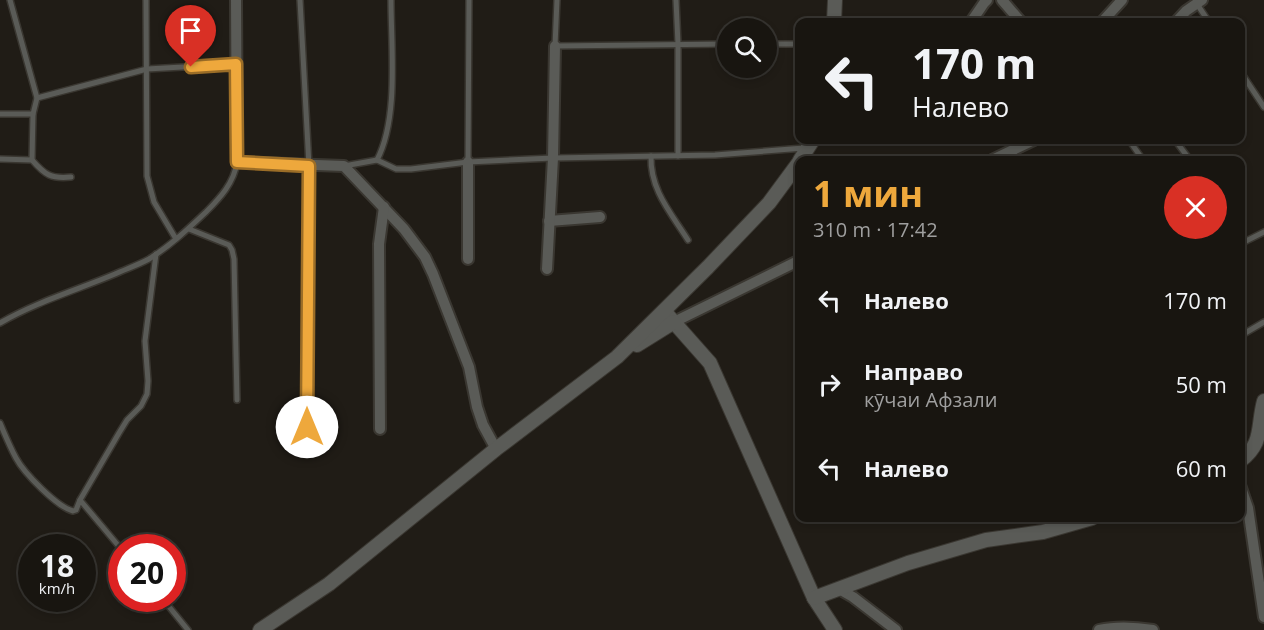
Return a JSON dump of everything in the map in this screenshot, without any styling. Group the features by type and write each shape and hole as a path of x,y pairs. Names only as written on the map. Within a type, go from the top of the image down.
{"street":[{"path":"236,0 237,162 344,166 404,229 425,257 433,274 469,367 483,425 496,449"},
{"path":"834,18 835,0"},
{"path":"974,18 987,0"},
{"path":"1002,0 1018,18"},
{"path":"1106,18 1122,0"},
{"path":"1180,18 1200,2"},
{"path":"547,269 553,158 555,46"},
{"path":"1001,156 1026,144"},
{"path":"468,162 468,259"},
{"path":"617,357 727,248 769,203 795,168"},
{"path":"380,429 379,244 384,207"},
{"path":"549,221 600,217"},
{"path":"260,630 329,584 496,449 617,357 674,322 795,262"},
{"path":"664,311 710,363 814,598 835,630"},
{"path":"1245,458 1251,454 1260,438 1264,401"},
{"path":"1245,499 1264,617"},
{"path":"814,598 908,563 986,540 1043,532 1078,522"},
{"path":"839,589 896,630"},
{"path":"1099,630 1112,627 1153,630"}],"lane":[{"path":"10,0 37,98 33,114 32,160"},
{"path":"146,0 147,176 154,202 176,239"},
{"path":"300,0 309,166 307,451"},
{"path":"377,160 388,129 392,91 390,0"},
{"path":"468,162 469,0"},
{"path":"557,0 555,46 717,44"},
{"path":"676,0 678,156"},
{"path":"1200,2 1207,18"},
{"path":"777,44 795,44"},
{"path":"37,98 147,69 236,64"},
{"path":"1245,78 1264,107"},
{"path":"0,114 33,114"},
{"path":"344,166 377,160 396,169 411,169 468,162 553,158 715,155 811,144"},
{"path":"651,156 650,169 656,189 688,240"},
{"path":"0,159 32,160 46,174 58,178 71,177"},
{"path":"0,323 19,312 80,289 156,254 189,229 210,207 232,182 237,162"},
{"path":"189,229 229,245 232,250 237,400"},
{"path":"1245,242 1264,232"},
{"path":"0,423 17,460 30,476 51,497 69,510 73,512 76,510 119,433 127,420 141,406 147,394 145,341 156,254"},
{"path":"1245,333 1264,322"},
{"path":"80,500 109,534"},
{"path":"173,612 188,630"}],"route":[{"path":"191,67 236,64 237,162 309,166 307,427"}]}
